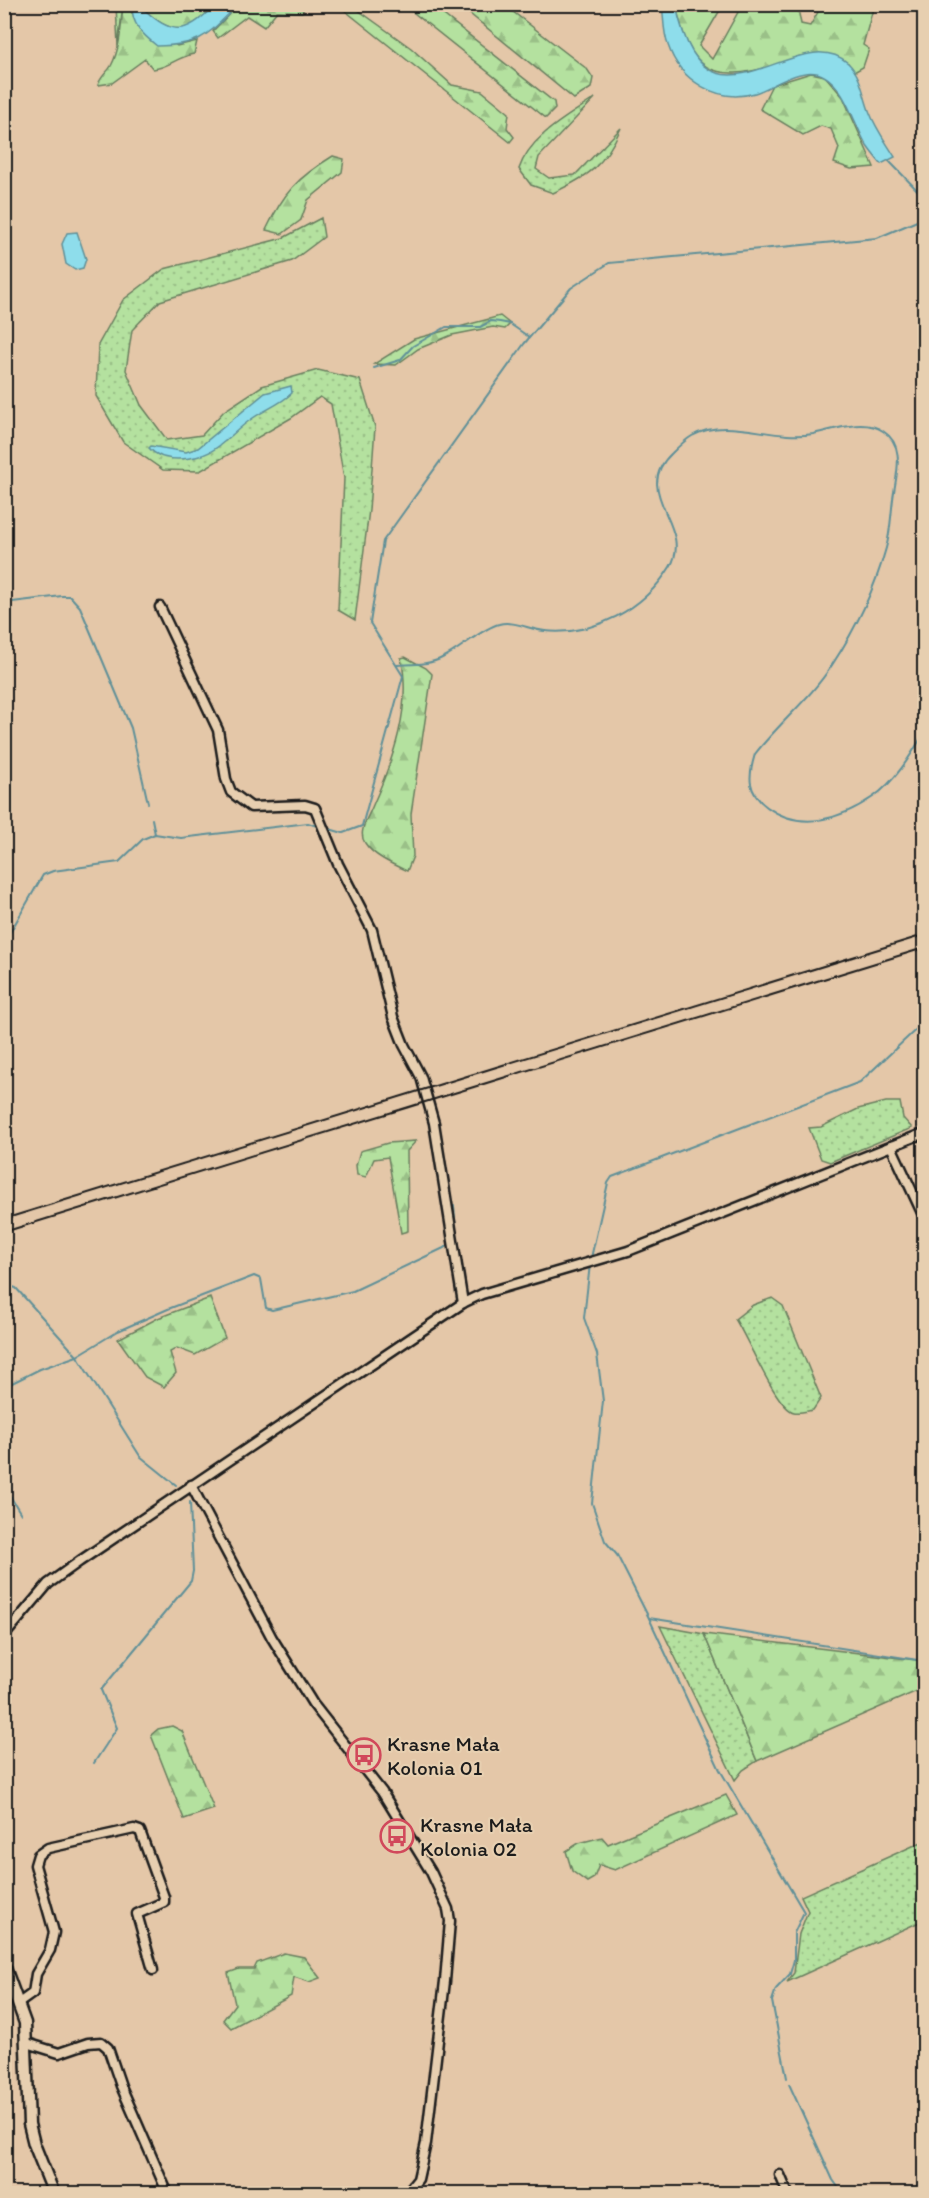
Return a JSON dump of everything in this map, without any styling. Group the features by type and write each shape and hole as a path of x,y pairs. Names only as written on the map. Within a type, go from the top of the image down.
{"street":[{"path":"160,607 218,730 226,779 231,792 251,807 305,805 315,808 338,864 372,930 393,1017 404,1045 421,1077 434,1124 463,1303"},
{"path":"4,1636 48,1584 463,1303 482,1294 591,1264 924,1133"},
{"path":"891,1146 924,1217"},
{"path":"191,1485 272,1638 313,1704 382,1792 431,1872 448,1909 450,1921 448,1952 426,2142 417,2180 406,2193"},
{"path":"19,2003 33,1993 36,1974 54,1940 54,1932 35,1865 38,1856 48,1848 134,1829 140,1830 164,1897 164,1902 138,1914 153,1970"},
{"path":"4,1965 19,2003 27,2043 29,2124 34,2144 54,2193"},
{"path":"27,2043 60,2053 88,2043 102,2042 108,2048 121,2085 168,2193"},
{"path":"780,2175 788,2193"}],"green space":[{"path":"116,5 123,5 118,46"},
{"path":"123,5 132,5 132,13 177,46 197,41 194,54 182,57 164,67 153,69 145,59 112,83 98,85 111,66 117,51"},
{"path":"145,5 215,5 190,26 174,28 156,19 145,10"},
{"path":"238,5 306,5 302,12 277,11 264,27 247,16 218,38 213,31"},
{"path":"338,5 351,5 411,48 452,85 482,91 509,113 507,128 514,137 510,142"},
{"path":"404,5 431,5 554,102 555,109 546,118"},
{"path":"459,5 504,5 587,69 593,78 591,88 574,99"},
{"path":"676,5 723,5 699,46 712,59 742,5 792,5 798,9 801,24 810,26 822,5 874,5 863,45 869,49 863,67 854,72 848,63 822,56 803,55 754,71 735,73 720,72 707,67 696,58 681,27"},
{"path":"811,73 825,76 843,97 874,167 851,169 834,163 839,148 831,129 821,126 803,135 760,109 772,85"},
{"path":"595,98 539,157 536,169 549,178 575,175 621,128 602,161 586,175 553,193 531,185 519,169 524,157 540,137"},
{"path":"333,156 344,159 342,172 308,200 301,220 282,234 266,230 293,187"},
{"path":"321,218 324,237 292,261 160,301 132,330 126,370 141,405 167,440 202,435 224,411 262,386 318,370 360,380 375,427 369,510 355,620 338,610 344,478 331,404 320,397 291,418 200,471 163,470 123,442 96,396 98,345 123,300 164,269 283,238"},
{"path":"500,316 510,324 505,329 493,327 452,335 418,349 396,365 374,364 414,339"},
{"path":"405,657 426,668 432,674 411,814 413,856 407,871 373,852 365,843 362,834 394,752 399,733 404,695 401,658"},
{"path":"886,1102 900,1102 903,1118 912,1128 830,1162 821,1159 809,1128 821,1127 858,1109"},
{"path":"416,1141 407,1151 408,1231 401,1233 388,1157 374,1159 366,1177 357,1175 356,1165 360,1151 388,1143"},
{"path":"210,1298 225,1338 195,1355 177,1348 170,1352 176,1373 164,1387 145,1377 118,1339 158,1318"},
{"path":"772,1298 783,1306 821,1398 813,1410 794,1412 779,1399 735,1319 753,1305"},
{"path":"660,1626 704,1634 757,1761 743,1770 735,1780"},
{"path":"704,1634 924,1661 924,1688 757,1761"},
{"path":"172,1726 182,1731 214,1809 184,1819 151,1735 158,1729"},
{"path":"726,1795 737,1815 615,1870 599,1865 594,1878 587,1882 572,1871 566,1851 579,1843 602,1837 608,1844"},
{"path":"924,1841 924,1920 787,1982 794,1973 799,1934 808,1911 801,1896"},
{"path":"284,1953 304,1957 320,1978 309,1982 294,1977 291,1996 231,2028 223,2020 235,2004 228,1973 239,1969 254,1969 257,1963"}],"water":[{"path":"132,5 145,5 145,10 165,25 182,28 197,21 215,5 238,5 203,36 185,43 157,46 139,29 132,12"},
{"path":"662,5 676,5 690,47 708,69 729,75 753,71 803,55 827,53 848,63 859,80 875,125 895,157 881,164 867,146 838,89 831,81 816,73 798,75 755,93 741,96 714,92 702,87 681,69 674,58 665,35"},
{"path":"77,232 86,259 83,268 75,270 66,264 62,244 67,233"},
{"path":"291,386 292,393 288,397 243,425 220,446 202,455 191,458 170,458 159,455 149,448 151,446 186,452 198,448 265,393"}],"waterway":[{"path":"888,160 924,197"},
{"path":"326,828 343,833 362,826 403,676 370,623 383,541 524,344 571,288 609,263 877,238 924,218"},
{"path":"374,368 400,360 413,346 446,327 480,327 491,321 500,322 510,324 529,337"},
{"path":"397,665 420,664 437,660 485,630 499,624 510,623 545,631 582,629 616,617 632,607 659,582 670,567 676,552 675,538 659,496 657,482 661,468 672,453 692,436 706,430 720,428 798,435 867,425 883,431 890,437 897,451 898,467 886,548 864,608 832,665 824,677 755,754 750,777 753,790 760,801 780,815 807,821 834,816 861,805 881,791 902,768 924,733"},
{"path":"4,603 70,596 80,607 131,728 148,803"},
{"path":"152,819 155,834"},
{"path":"4,943 43,875 53,871 119,862 143,839 155,834 181,838 308,823 320,827"},
{"path":"591,1258 608,1183 612,1177 860,1082 924,1022"},
{"path":"454,1206 457,1243"},
{"path":"4,1387 40,1369 77,1356 118,1331 254,1276 261,1279 266,1308 272,1310 353,1291 448,1246"},
{"path":"4,1258 9,1273 4,1288"},
{"path":"590,1264 584,1318 597,1354 603,1401 592,1503 605,1541 617,1555 649,1618 720,1770 804,1912 794,1933 794,1960 790,1974 776,1989 772,2001 787,2078"},
{"path":"6,1285 16,1288 77,1356 140,1456 176,1485"},
{"path":"4,1486 21,1514"},
{"path":"94,1763 117,1728 101,1690 191,1581 193,1571 190,1502"},
{"path":"649,1618 924,1661"},
{"path":"789,2084 833,2180 843,2194"}],"railway":[{"path":"4,1219 924,935"},
{"path":"4,1232 924,948"}],"place":[{"name":"Krasne Mała Kolonia 01","path":"364,1755"},
{"name":"Krasne Mała Kolonia 02","path":"397,1836"}]}
